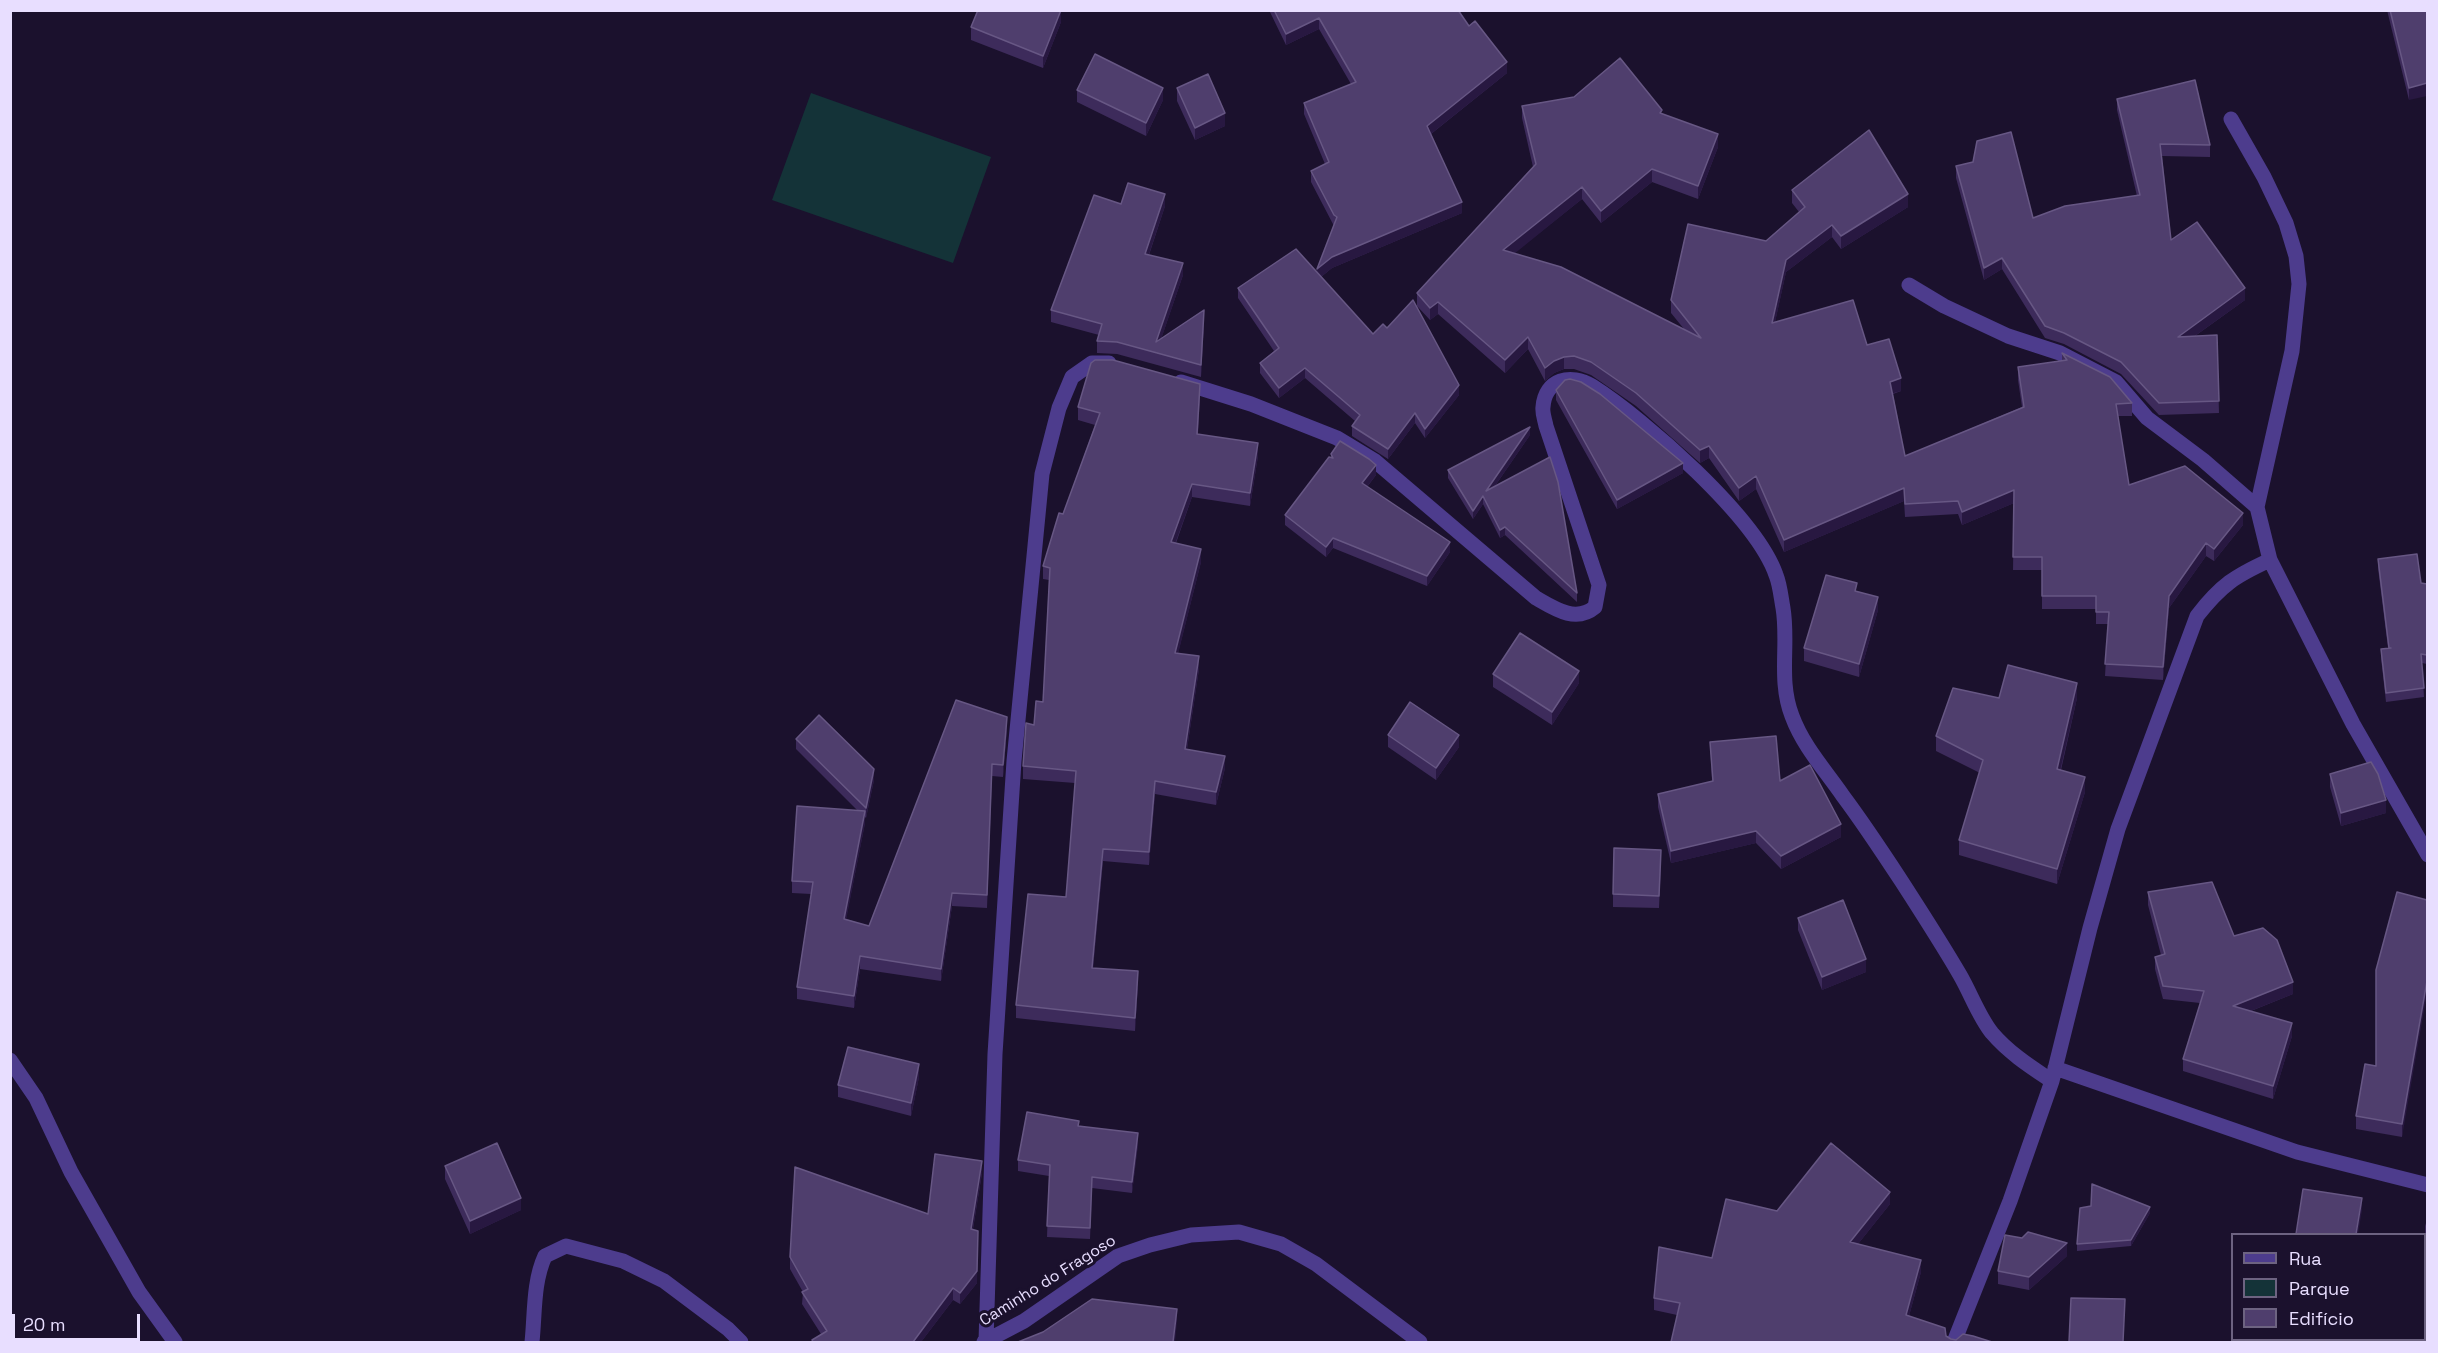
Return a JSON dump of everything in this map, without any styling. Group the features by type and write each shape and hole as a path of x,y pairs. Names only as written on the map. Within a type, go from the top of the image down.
{"street":[{"path":"2231,119 2264,177 2286,223 2296,256 2299,284 2292,351 2257,507 2270,560 2353,724 2427,855"},
{"path":"1909,285 1944,306 2008,336 2060,353 2116,382 2147,418 2203,460 2257,507"},
{"path":"985,1342 995,1042 1014,761 1042,474 1059,408 1072,376 1092,363 1114,363 1125,366"},
{"path":"1166,378 1251,404 1337,438 1375,461 1536,598 1556,609 1575,615 1586,614 1595,607 1599,585 1542,410 1544,399 1557,383 1570,378 1583,381 1612,400 1665,443 1734,510 1758,542 1776,574 1786,632 1784,688 1792,716 1805,744 1901,881 1960,976 1991,1033 2018,1057 2053,1075 2297,1152 2427,1185"},
{"path":"1954,1342 2010,1201 2053,1075 2118,829 2198,616 2209,600 2233,577 2270,560"},
{"path":"10,1060 36,1098 71,1172 139,1292 175,1342"},
{"name":"Caminho do Fragoso","path":"985,1342 1024,1320 1118,1256 1191,1234 1239,1232 1281,1244 1316,1264 1420,1342"},
{"path":"532,1342 536,1278 545,1256 566,1246 623,1262 664,1281 728,1329 741,1342"}],"green space":[{"path":"811,93 991,157 953,263 772,200"}],"building":[{"path":"978,10 1061,10 1043,56 971,27"},
{"path":"1274,10 1458,10 1469,26 1475,21 1507,62 1427,126 1462,202 1332,257 1317,269 1337,217 1311,171 1329,162 1304,103 1356,82 1319,18 1286,34"},
{"path":"2390,10 2427,10 2427,83 2409,88"},
{"path":"1095,54 1163,88 1146,123 1077,90"},
{"path":"1620,58 1662,110 1660,113 1718,134 1698,186 1652,169 1601,211 1582,187 1503,250 1561,267 1701,338 1671,300 1688,224 1766,241 1805,207 1792,190 1869,130 1908,194 1841,236 1832,225 1786,260 1772,323 1853,300 1867,345 1889,339 1901,378 1890,382 1905,456 2024,407 2018,367 2067,360 2062,353 2110,377 2132,403 2116,404 2129,485 2185,466 2243,513 2214,549 2206,543 2169,596 2163,667 2105,664 2109,612 2096,612 2096,596 2042,596 2042,557 2013,557 2014,490 1962,512 1958,501 1905,504 1904,488 1784,540 1756,476 1739,488 1709,446 1700,450 1636,393 1591,362 1574,356 1564,357 1545,368 1528,337 1505,360 1438,302 1430,308 1417,293 1536,164 1522,106 1574,97"},
{"path":"1208,74 1225,113 1195,128 1177,88"},
{"path":"2195,80 2210,145 2160,144 2171,240 2197,222 2245,288 2178,337 2217,335 2219,401 2159,403 2121,362 2064,333 2045,326 2002,258 1984,268 1956,166 1973,162 1977,141 2011,132 2033,218 2065,206 2140,195 2117,99"},
{"path":"1128,183 1165,194 1145,254 1183,263 1156,342 1204,310 1201,365 1117,342 1097,341 1102,324 1051,310 1094,195 1121,204"},
{"path":"1296,249 1373,334 1383,324 1387,328 1413,300 1459,385 1425,429 1415,413 1388,449 1352,426 1360,415 1305,368 1279,388 1260,363 1279,348 1238,288"},
{"path":"1095,360 1113,360 1200,384 1197,434 1258,443 1250,493 1192,484 1171,542 1201,549 1175,653 1199,656 1185,749 1225,756 1216,792 1155,781 1149,852 1103,849 1092,968 1138,971 1135,1018 1016,1005 1028,894 1066,897 1076,771 1023,766 1026,723 1034,725 1036,701 1043,702 1050,568 1043,566 1059,513 1063,514 1100,413 1078,407 1091,363"},
{"path":"1565,380 1581,382 1600,394 1683,463 1617,500 1556,390"},
{"path":"1530,427 1486,491 1550,457 1558,482 1577,593 1505,527 1500,530 1483,496 1473,511 1448,470"},
{"path":"1340,441 1376,465 1362,483 1450,542 1427,576 1333,538 1326,547 1285,515 1329,457 1333,458 1331,454"},
{"path":"2417,554 2421,583 2427,584 2427,655 2421,654 2424,688 2386,693 2381,649 2391,648 2389,648 2378,559"},
{"path":"1826,575 1857,583 1855,591 1878,597 1859,664 1804,648"},
{"path":"1520,633 1579,671 1552,712 1493,674"},
{"path":"2008,665 2077,683 2057,769 2085,777 2057,869 1959,840 1983,760 1936,736 1953,688 1999,698"},
{"path":"956,700 1007,717 1003,765 992,764 987,895 952,893 941,969 860,956 854,996 797,987 813,882 792,881 797,806 865,811 844,919 869,926"},
{"path":"1410,702 1459,735 1436,768 1388,735"},
{"path":"819,715 874,769 866,808 796,739"},
{"path":"1776,736 1780,781 1810,765 1841,824 1781,856 1756,831 1671,851 1658,794 1713,781 1710,742"},
{"path":"2371,762 2378,774 2386,800 2341,813 2330,774"},
{"path":"1614,848 1661,850 1659,896 1613,894"},
{"path":"2212,882 2234,936 2263,928 2277,940 2293,982 2233,1006 2292,1023 2273,1086 2183,1059 2204,991 2163,986 2155,957 2165,954 2148,892"},
{"path":"2397,892 2427,900 2427,981 2402,1124 2356,1116 2365,1064 2376,1066 2376,970"},
{"path":"1843,900 1866,959 1822,977 1798,918"},
{"path":"848,1047 919,1064 911,1103 838,1085"},
{"path":"1027,1112 1079,1121 1078,1126 1138,1133 1132,1182 1092,1177 1090,1228 1047,1226 1050,1165 1018,1160"},
{"path":"497,1143 521,1198 470,1221 445,1166"},
{"path":"1831,1143 1890,1192 1850,1242 1921,1260 1906,1315 1945,1328 1946,1336 1951,1339 1956,1340 1963,1334 1992,1342 1671,1342 1680,1303 1654,1298 1659,1247 1712,1258 1726,1199 1777,1211"},
{"path":"935,1154 982,1161 971,1229 978,1231 977,1271 960,1293 953,1288 913,1342 813,1342 812,1340 827,1331 802,1292 808,1289 790,1257 795,1167 928,1214"},
{"path":"2092,1184 2150,1207 2131,1240 2077,1244 2080,1208 2091,1206"},
{"path":"2303,1189 2362,1198 2356,1233 2296,1233"},
{"path":"2028,1232 2067,1243 2029,1277 1998,1271 2005,1235 2022,1238"},
{"path":"2071,1298 2125,1299 2123,1342 2069,1342"},
{"path":"1092,1299 1177,1309 1173,1342 1018,1342 1043,1332"},
{"path":"2427,1323 2427,1342 2378,1342 2426,1341"},
{"path":"2250,1341 2340,1341 2339,1342"}]}
